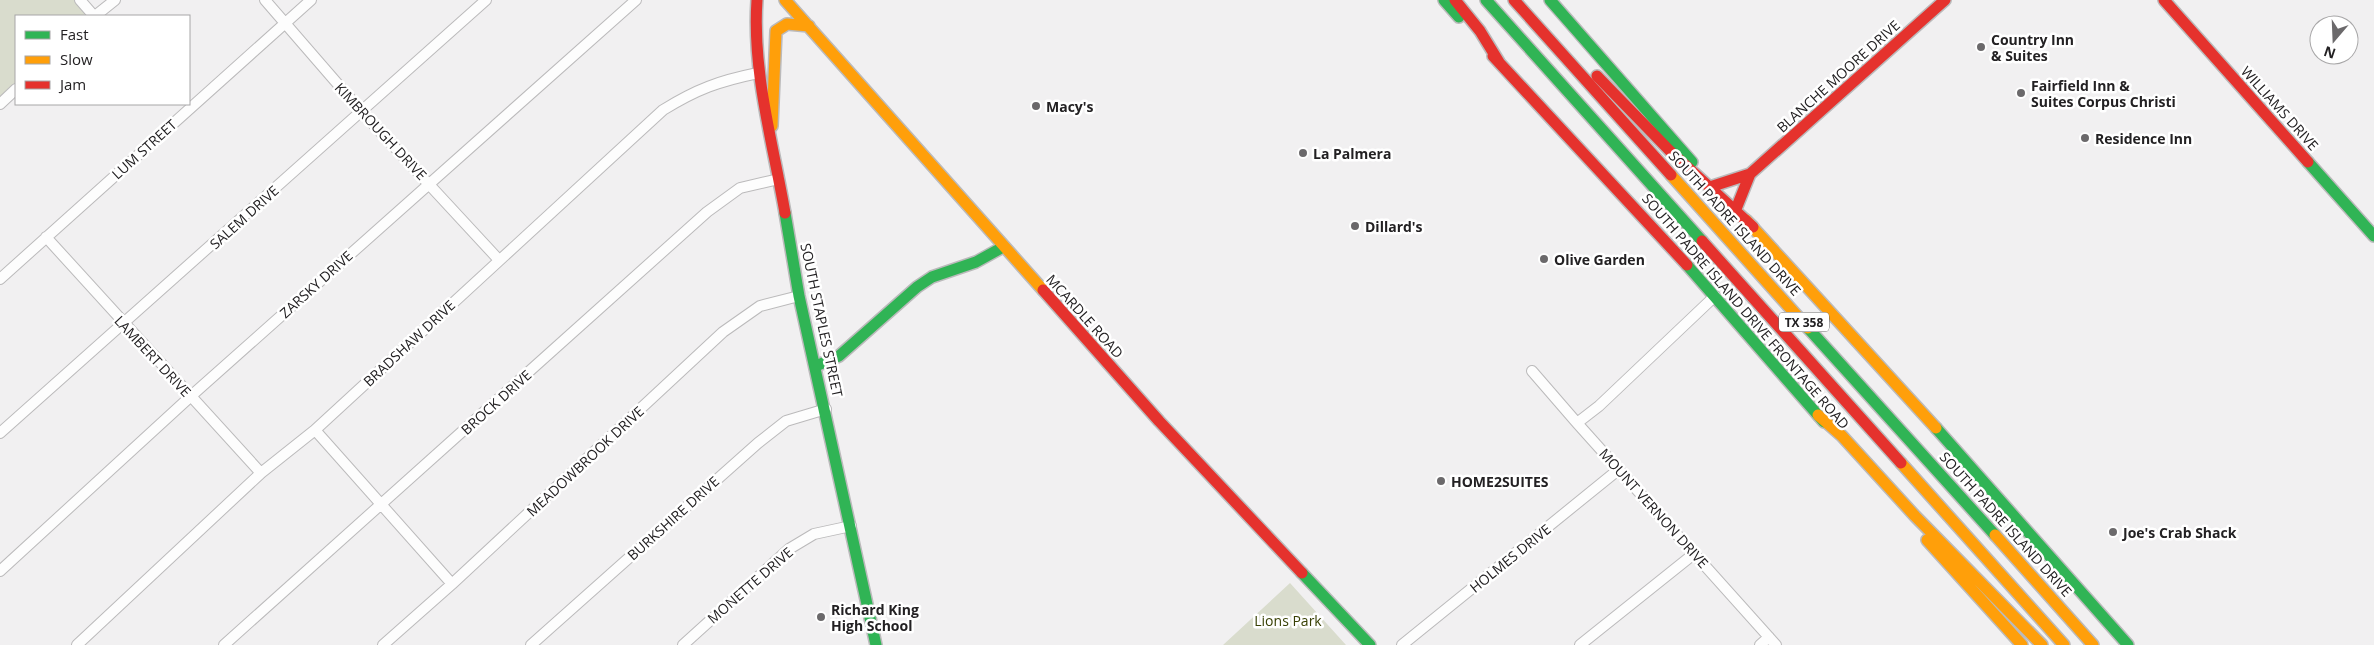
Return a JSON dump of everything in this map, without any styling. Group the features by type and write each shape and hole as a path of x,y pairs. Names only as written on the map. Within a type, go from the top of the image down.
{"main road":[{"name":"SOUTH STAPLES STREET","path":"757,0 755,31 758,73 799,296 826,409 876,645"},
{"name":"MCARDLE ROAD","path":"785,0 1166,429 1370,645"},
{"name":"SOUTH PADRE ISLAND DRIVE FRONTAGE ROAD","path":"1444,0 1714,296 2022,645"},
{"path":"1455,0 1480,31 1499,62"},
{"name":"TX 358","path":"1486,0 2064,645"},
{"path":"1514,0 1553,30 1670,151 1753,227"},
{"name":"SOUTH PADRE ISLAND DRIVE","path":"1514,0 2093,645"},
{"path":"1550,0 1713,186 1753,227 1941,434 2128,645"},
{"name":"BLANCHE MOORE DRIVE","path":"1713,186 1750,174 1945,0"},
{"name":"WILLIAMS DRIVE","path":"2164,0 2374,236"},
{"path":"771,139 776,31 780,26 791,23 809,26"},
{"name":"BLANCHE MOORE DRIVE","path":"1736,209 1750,174"},
{"path":"816,366 839,356 917,287 932,277 976,262 1003,247"},
{"path":"1818,415 1842,436 1915,516 2042,645"}],"street":[{"path":"80,0 94,15"},
{"path":"96,15 115,0"},
{"name":"KIMBROUGH DRIVE","path":"265,0 362,112 499,260"},
{"name":"LUM STREET","path":"0,279 311,0"},
{"name":"SALEM DRIVE","path":"0,433 486,0"},
{"name":"ZARSKY DRIVE","path":"0,571 191,396 636,0"},
{"name":"BRADSHAW DRIVE","path":"77,645 261,473 315,430 663,110 693,92 721,81 758,73"},
{"path":"0,104 15,90"},
{"name":"BROCK DRIVE","path":"224,645 381,506 706,212 740,188 779,179"},
{"name":"LAMBERT DRIVE","path":"46,237 123,324 261,473"},
{"name":"MEADOWBROOK DRIVE","path":"383,645 452,584 724,332 760,306 799,296"},
{"path":"1576,423 1599,406 1714,296"},
{"name":"MOUNT VERNON DRIVE","path":"1532,371 1576,423 1773,641"},
{"name":"BURKSHIRE DRIVE","path":"531,645 758,443 786,421 826,409"},
{"path":"315,430 452,584"},
{"name":"HOLMES DRIVE","path":"1402,645 1618,470"},
{"name":"MONETTE DRIVE","path":"683,645 789,549 814,534 851,526"},
{"path":"1580,645 1695,553"},
{"path":"1760,645 1773,641"}],"green space":[{"path":"0,0 74,0 84,11 85,15 15,15 15,86 0,100"},
{"name":"Lions Park","path":"1290,583 1346,645 1223,645"}],"traffic: fast":[{"path":"1444,0 1459,17"},
{"path":"1486,0 1702,241"},
{"path":"1550,0 1692,162"},
{"path":"2308,162 2374,236"},
{"path":"785,213 799,296 876,645"},
{"path":"816,366 839,356 917,287 932,277 976,262 1003,247"},
{"path":"1687,265 1824,422"},
{"path":"1808,328 1995,535"},
{"path":"1936,428 2128,645"},
{"path":"1302,573 1370,645"}],"traffic: slow":[{"path":"785,0 1043,290"},
{"path":"772,126 776,31 787,24 809,26"},
{"path":"1671,175 1808,328"},
{"path":"1746,220 1936,428"},
{"path":"1818,415 1842,436 1915,516 2042,645"},
{"path":"1901,463 2064,645"},
{"path":"1995,535 2093,645"},
{"path":"1927,540 2022,645"}],"traffic: jam":[{"path":"757,0 756,27 760,81 785,213"},
{"path":"1455,0 1480,31 1499,62"},
{"path":"1514,0 1671,175"},
{"path":"1713,186 1750,174 1945,0"},
{"path":"2164,0 2308,162"},
{"path":"1493,56 1687,265"},
{"path":"1597,76 1670,151 1753,227"},
{"path":"1736,209 1750,174"},
{"path":"1702,241 1901,463"},
{"path":"1043,290 1159,421 1302,573"}],"place":[{"name":"Country Inn & Suites","path":"1981,47"},
{"name":"Fairfield Inn & Suites Corpus Christi","path":"2021,93"},
{"name":"Macy's","path":"1036,106"},
{"name":"Residence Inn","path":"2085,138"},
{"name":"La Palmera","path":"1303,153"},
{"name":"Dillard's","path":"1355,226"},
{"name":"Olive Garden","path":"1544,259"},
{"name":"HOME2SUITES","path":"1441,481"},
{"name":"Joe's Crab Shack","path":"2113,532"},
{"name":"Richard King High School","path":"821,617"}]}
